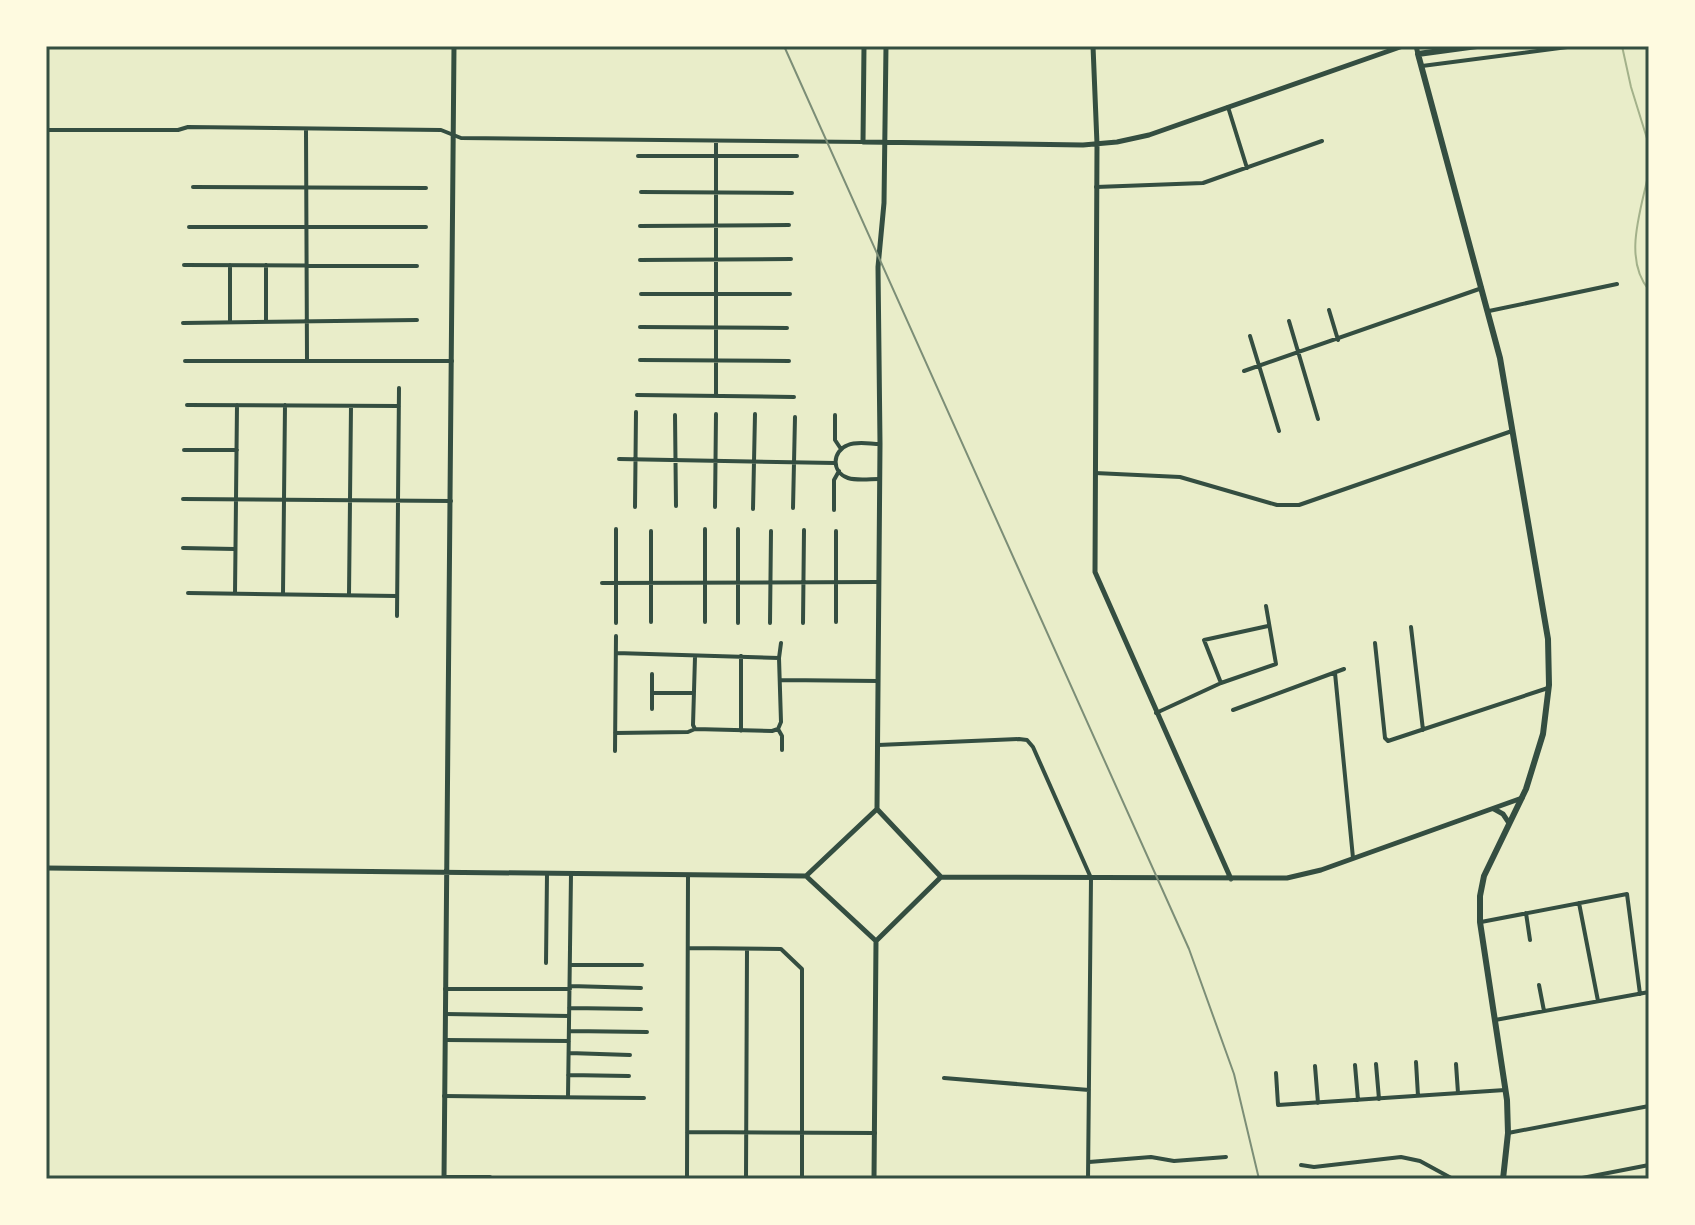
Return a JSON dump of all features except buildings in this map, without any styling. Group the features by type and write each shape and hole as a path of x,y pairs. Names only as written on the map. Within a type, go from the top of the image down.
{"main road":[{"path":"1477,46 1418,54 1489,311 1546,622 1548,688 1541,742 1522,798 1484,876 1479,905 1505,1090 1508,1133 1503,1179"}],"street":[{"path":"454,46 444,1178 490,1177"},
{"path":"863,142 864,46"},
{"path":"886,46 884,203 878,267 877,809 941,877"},
{"path":"1093,46 1097,144 1094,553 1097,580 1231,879"},
{"path":"46,130 178,130 188,127 441,130 453,136 1097,144 1149,135 1403,46"},
{"path":"1416,46 1418,54"},
{"path":"1422,66 1575,46"},
{"path":"1428,53 1445,63"},
{"path":"1228,107 1247,168"},
{"path":"306,130 307,359"},
{"path":"716,141 716,396"},
{"path":"1096,187 1196,185 1322,141"},
{"path":"638,156 797,156"},
{"path":"193,187 426,188"},
{"path":"641,192 792,193"},
{"path":"640,226 789,225"},
{"path":"189,227 426,227"},
{"path":"640,260 791,259"},
{"path":"184,265 417,266"},
{"path":"230,265 230,322"},
{"path":"266,265 266,322"},
{"path":"1489,311 1617,284"},
{"path":"1244,371 1482,288"},
{"path":"641,294 790,294"},
{"path":"1329,310 1338,340"},
{"path":"183,323 417,320"},
{"path":"1289,321 1318,419"},
{"path":"640,327 787,328"},
{"path":"1250,336 1279,431"},
{"path":"640,360 789,361"},
{"path":"185,361 452,361"},
{"path":"397,616 399,388"},
{"path":"637,395 794,397"},
{"path":"187,405 399,406"},
{"path":"235,594 237,405"},
{"path":"283,594 285,405"},
{"path":"349,595 351,406"},
{"path":"635,507 636,412"},
{"path":"715,507 716,414"},
{"path":"753,509 755,414"},
{"path":"675,415 676,506"},
{"path":"835,415 834,437 841,449"},
{"path":"793,508 795,417"},
{"path":"1095,473 1180,477 1277,505 1299,505 1513,431"},
{"path":"879,479 850,479 839,471 835,463 841,449 852,444 880,444"},
{"path":"184,450 237,450"},
{"path":"619,459 835,463"},
{"path":"834,510 834,480 839,471"},
{"path":"183,499 451,501"},
{"path":"616,529 616,623"},
{"path":"705,529 705,622"},
{"path":"738,529 738,623"},
{"path":"803,623 804,530"},
{"path":"651,531 651,622"},
{"path":"770,623 771,531"},
{"path":"836,531 836,622"},
{"path":"183,548 235,549"},
{"path":"602,583 878,582"},
{"path":"188,593 397,596"},
{"path":"1156,713 1221,683 1276,664 1266,606"},
{"path":"1221,683 1204,640 1268,626"},
{"path":"1411,627 1423,730"},
{"path":"615,751 616,636"},
{"path":"778,729 781,722 781,643"},
{"path":"1375,643 1385,738 1388,741 1548,688"},
{"path":"616,653 779,658"},
{"path":"741,656 741,731"},
{"path":"695,657 695,729"},
{"path":"1233,710 1344,669"},
{"path":"1335,673 1353,859"},
{"path":"652,674 652,709"},
{"path":"781,680 878,681"},
{"path":"652,693 693,693"},
{"path":"615,733 778,729"},
{"path":"778,729 782,736 782,750"},
{"path":"878,745 1019,739 1027,740 1033,747 1091,878 1088,1179"},
{"path":"874,1179 876,941 941,877 1299,877 1522,798"},
{"path":"1493,808 1503,814 1509,824"},
{"path":"806,876 877,809"},
{"path":"46,868 806,876 876,941"},
{"path":"546,963 547,874"},
{"path":"568,1097 571,874"},
{"path":"687,1179 688,875"},
{"path":"1480,922 1627,894 1640,994"},
{"path":"1579,903 1598,1001"},
{"path":"1526,913 1530,940"},
{"path":"688,948 782,949 802,969 802,1179"},
{"path":"746,1179 747,948"},
{"path":"570,965 642,965"},
{"path":"1539,985 1544,1011"},
{"path":"445,989 641,988"},
{"path":"1495,1020 1649,992"},
{"path":"569,1008 641,1009"},
{"path":"445,1014 569,1016"},
{"path":"569,1031 647,1032"},
{"path":"445,1040 569,1041"},
{"path":"569,1053 630,1055"},
{"path":"1416,1062 1418,1096"},
{"path":"1376,1064 1379,1099"},
{"path":"1456,1064 1458,1093"},
{"path":"1355,1065 1358,1100"},
{"path":"1315,1066 1318,1103"},
{"path":"1276,1073 1278,1105 1505,1090"},
{"path":"568,1075 629,1076"},
{"path":"944,1078 1089,1090"},
{"path":"444,1096 644,1098"},
{"path":"1508,1133 1649,1106"},
{"path":"687,1132 875,1133"},
{"path":"1088,1162 1151,1157 1174,1161 1226,1157"},
{"path":"1301,1165 1314,1167 1406,1157 1453,1179"},
{"path":"1577,1179 1649,1165"}],"waterway":[{"path":"1622,46 1649,145"},
{"path":"1649,171 1635,248 1641,277 1649,290"}],"railway":[{"path":"784,46 1189,949 1234,1074 1259,1179"}]}
